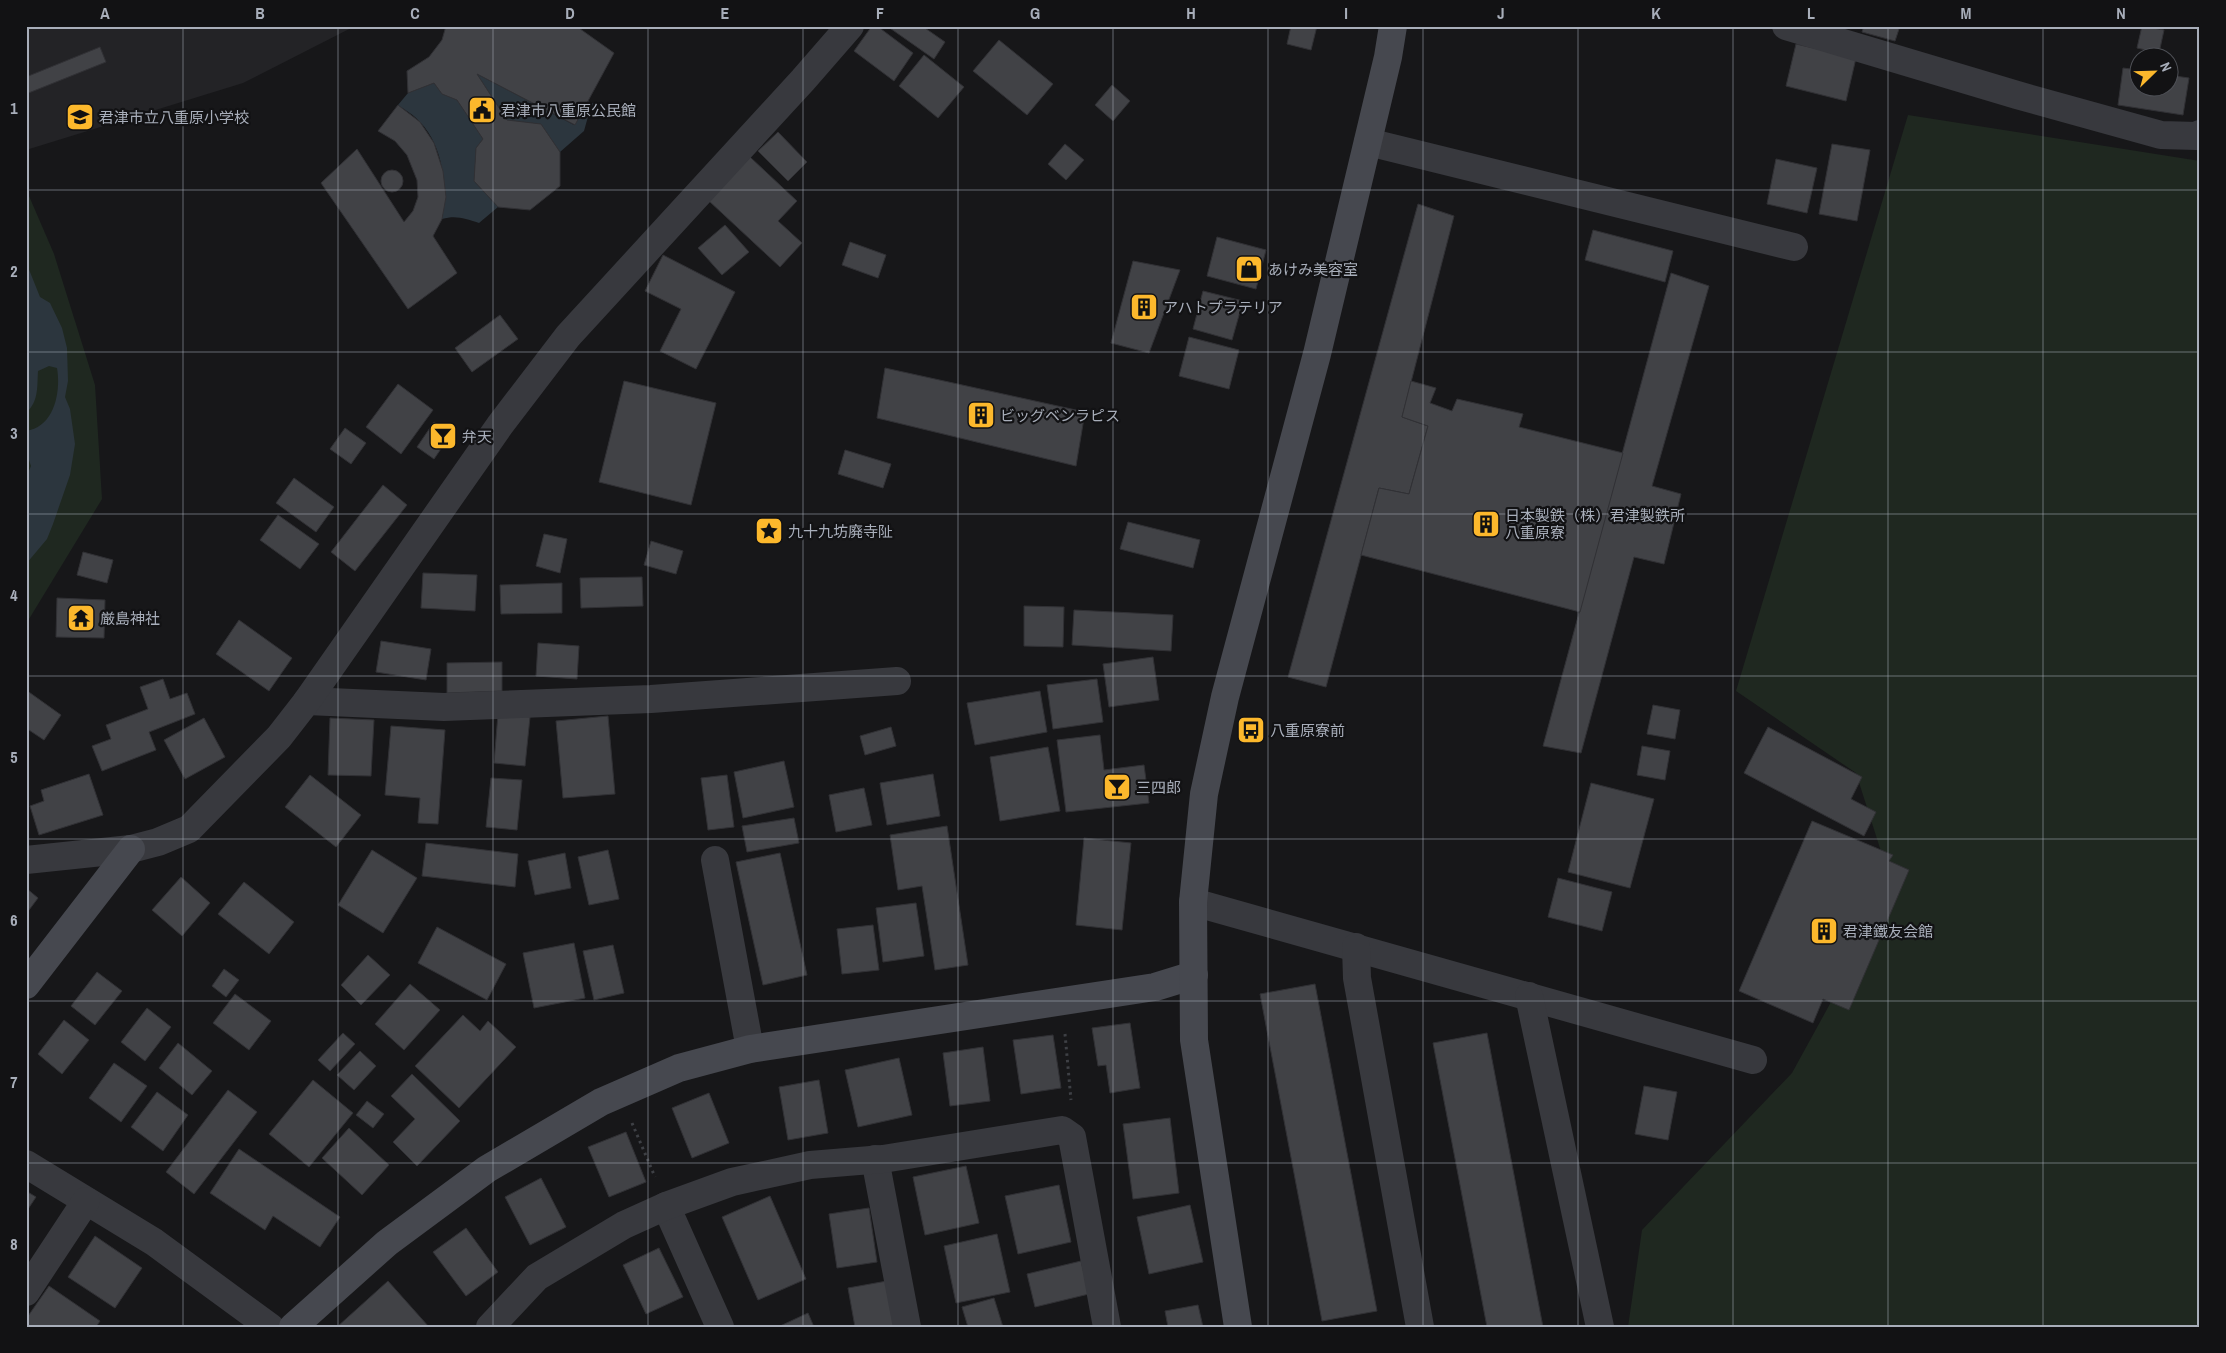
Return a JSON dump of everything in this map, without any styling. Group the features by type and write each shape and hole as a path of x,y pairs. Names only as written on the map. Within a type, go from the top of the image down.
{"street":[{"path":"26,860 131,849 158,842 189,829 280,737 500,425 568,336 803,80 850,26"},
{"path":"1238,1327 1194,1040 1193,902 1204,794 1225,697 1317,354 1368,142 1393,26"},
{"path":"1786,26 2017,95 2162,135 2197,136 2200,134"},
{"path":"1368,142 1794,247"},
{"path":"307,701 444,707 651,699 897,681"},
{"path":"26,985 131,849"},
{"path":"715,860 750,1049"},
{"path":"1193,902 1752,1060"},
{"path":"1356,947 1357,978 1420,1327"},
{"path":"293,1327 387,1243 488,1169 601,1102 679,1068 750,1049 1155,987 1194,975"},
{"path":"1529,996 1600,1327"},
{"path":"495,1325 537,1277 624,1225 666,1206 732,1182 810,1165 875,1159 1062,1130 1072,1137 1107,1327"},
{"path":"875,1159 908,1327"},
{"path":"26,1164 154,1242 270,1327"},
{"path":"26,1292 86,1200"},
{"path":"666,1206 720,1327"}],"path":[{"path":"1064,1026 1072,1109 1068,1133"},
{"path":"630,1116 666,1206"}],"shaded area":[{"name":"君津市立八重原小学校","path":"26,26 355,26 243,83 26,150"},
{"path":"477,74 574,125 588,101 596,105 589,113 584,131 560,152 541,124 507,120"},
{"path":"434,83 442,94 457,100 483,139 476,148 474,181 498,207 479,223 457,217 442,219 444,181 439,155 428,132 418,119 398,105 408,93"},
{"path":"1908,115 2200,161 2200,1327 1628,1327 1642,1230 1792,1073 1893,889 1856,773 1736,691"},
{"path":"26,189 54,254 95,385 102,499 26,624"},
{"path":"26,262 40,297 50,303 62,328 67,348 68,381 65,397 70,409 75,444 70,475 47,539 26,564 26,478 31,466 26,451 26,431 44,423 50,415 57,397 58,377 57,368 49,366 38,371 35,399 26,413"}],"building":[{"name":"君津市八重原公民館","path":"446,26 576,26 614,53 575,125 477,74 507,120 541,124 560,152 560,186 530,210 498,207 474,181 476,148 483,139 457,100 442,94 434,83 408,93 407,71 429,57 442,40"},
{"path":"872,26 877,26 913,53 894,81 854,51"},
{"path":"887,26 922,26 945,42 934,59"},
{"path":"1291,26 1317,26 1311,50 1287,44"},
{"path":"1864,26 1900,26 1895,41 1862,32"},
{"path":"2142,26 2164,30 2160,48 2137,48"},
{"path":"999,40 1053,84 1027,115 973,71"},
{"path":"1796,44 1856,58 1846,101 1786,86"},
{"path":"100,47 106,62 26,94 26,77"},
{"path":"924,55 964,87 938,118 899,86"},
{"path":"2123,68 2128,69 2128,98 2178,98 2178,76 2189,78 2183,115 2118,105"},
{"path":"1112,85 1130,101 1113,121 1095,105"},
{"path":"398,105 420,122 434,143 443,171 446,197 442,219 433,236 457,273 408,309 321,183 357,149 404,222 413,211 418,197 417,180 407,155 395,141 378,131"},
{"path":"778,132 807,162 788,181 758,151"},
{"path":"1065,144 1084,160 1066,180 1048,164"},
{"path":"1832,144 1870,150 1857,221 1819,214"},
{"path":"750,157 797,201 778,221 802,243 780,267 709,201"},
{"path":"1776,159 1817,168 1807,213 1767,204"},
{"path":"392,170 400,173 403,181 400,189 392,192 384,189 381,181 384,173"},
{"path":"1418,204 1454,216 1402,417 1428,426 1409,494 1379,488 1326,687 1288,677"},
{"path":"725,225 749,252 722,275 698,248"},
{"path":"1593,230 1673,251 1665,282 1585,260"},
{"path":"1217,237 1266,250 1256,289 1207,276"},
{"path":"850,242 886,255 878,278 842,265"},
{"path":"663,255 735,292 696,369 660,351 681,309 645,291"},
{"name":"アハトプラテリア","path":"1133,261 1180,270 1149,353 1111,343"},
{"path":"1671,273 1709,286 1652,486 1681,494 1664,564 1634,557 1581,753 1543,746"},
{"path":"1203,291 1243,301 1232,340 1193,329"},
{"path":"500,315 518,339 472,372 455,348"},
{"path":"1189,337 1239,350 1229,389 1179,376"},
{"name":"ビッグベンラピス","path":"885,368 1085,412 1076,466 877,418"},
{"path":"624,381 716,403 691,505 599,482"},
{"name":"日本製鉄（株）君津製鉄所 八重原寮","path":"1411,381 1436,388 1430,403 1452,411 1457,399 1523,414 1519,427 1623,453 1580,612 1361,555 1379,488 1409,494 1428,426 1402,417"},
{"path":"398,384 433,410 401,454 366,427"},
{"path":"434,422 451,434 434,459 417,447"},
{"path":"345,428 366,443 351,464 330,449"},
{"path":"845,450 891,464 883,488 838,474"},
{"path":"294,478 334,507 316,532 276,503"},
{"path":"383,485 407,505 355,571 331,552"},
{"path":"278,515 319,544 300,569 260,540"},
{"path":"1128,522 1200,540 1193,568 1120,549"},
{"path":"544,534 567,539 560,573 536,566"},
{"path":"651,541 683,551 676,574 644,565"},
{"path":"83,552 113,560 107,583 77,575"},
{"path":"423,573 477,575 475,611 421,608"},
{"path":"642,577 643,606 581,608 580,578"},
{"path":"562,583 562,613 501,614 500,585"},
{"name":"厳島神社","path":"57,598 105,600 104,638 56,637"},
{"path":"1024,606 1064,607 1063,647 1024,646"},
{"path":"1074,610 1173,615 1171,651 1072,645"},
{"path":"239,620 292,658 269,691 216,654"},
{"path":"381,641 431,649 426,680 376,672"},
{"path":"538,643 579,646 577,679 536,676"},
{"path":"1153,657 1159,700 1109,707 1103,664"},
{"path":"502,662 502,691 447,693 447,663"},
{"path":"163,679 170,699 187,693 195,714 149,732 156,750 102,771 92,746 111,739 106,725 148,709 140,687"},
{"path":"1097,679 1103,722 1053,729 1047,685"},
{"path":"26,690 61,715 44,740 26,728"},
{"path":"1040,691 1047,732 975,745 967,703"},
{"path":"1653,705 1680,710 1675,739 1647,734"},
{"path":"498,714 530,717 525,766 494,763"},
{"path":"608,716 615,794 563,798 556,721"},
{"path":"204,718 225,757 185,779 164,740"},
{"path":"330,718 374,720 371,776 328,775"},
{"path":"391,726 445,730 438,824 418,823 420,798 385,795"},
{"path":"891,727 896,746 865,755 860,736"},
{"path":"1768,727 1862,777 1851,799 1876,812 1864,836 1744,773"},
{"path":"1100,735 1104,770 1144,765 1149,803 1066,812 1057,740"},
{"path":"1642,746 1670,751 1665,780 1637,775"},
{"path":"1048,747 1060,811 1000,821 990,757"},
{"path":"784,761 794,807 743,818 734,772"},
{"path":"89,774 103,815 39,835 30,806 44,801 41,790"},
{"path":"933,774 940,816 887,825 880,783"},
{"path":"310,775 361,815 336,847 285,807"},
{"path":"727,775 734,827 708,830 701,778"},
{"path":"491,778 522,780 517,830 486,827"},
{"path":"1591,783 1654,799 1630,888 1568,872"},
{"path":"864,788 872,825 836,832 829,795"},
{"path":"794,818 799,843 747,852 742,826"},
{"name":"君津鐵友会館","path":"1812,821 1893,855 1889,861 1909,870 1849,1010 1823,999 1813,1023 1739,991"},
{"path":"947,826 968,965 935,970 922,886 898,890 890,835"},
{"path":"1084,838 1131,843 1122,930 1076,925"},
{"path":"426,843 518,854 515,887 422,876"},
{"path":"372,850 417,878 383,933 338,905"},
{"path":"608,850 619,899 589,905 578,857"},
{"path":"565,853 571,888 535,895 528,861"},
{"path":"780,853 807,975 763,985 736,862"},
{"path":"181,877 210,903 182,936 152,910"},
{"path":"1558,878 1612,892 1602,931 1548,917"},
{"path":"244,882 294,922 269,954 218,914"},
{"path":"26,888 38,898 26,914"},
{"path":"916,903 924,956 883,962 876,908"},
{"path":"873,925 879,970 842,974 837,929"},
{"path":"437,927 506,964 487,1000 418,963"},
{"path":"574,943 585,998 534,1008 523,953"},
{"path":"613,945 624,993 594,1000 583,951"},
{"path":"368,955 390,975 361,1005 341,985"},
{"path":"224,969 239,980 226,997 212,986"},
{"path":"97,972 122,991 95,1025 71,1006"},
{"path":"410,984 440,1010 404,1050 375,1024"},
{"path":"1315,984 1377,1311 1322,1321 1260,994"},
{"path":"235,994 271,1021 249,1050 213,1023"},
{"path":"147,1008 171,1027 145,1061 121,1042"},
{"path":"463,1015 480,1031 488,1021 516,1047 459,1108 415,1066"},
{"path":"64,1020 89,1040 62,1074 38,1054"},
{"path":"1130,1023 1140,1088 1110,1093 1106,1065 1098,1066 1092,1028"},
{"path":"343,1033 355,1044 330,1071 318,1060"},
{"path":"1487,1033 1543,1327 1487,1327 1433,1043"},
{"path":"1053,1035 1061,1088 1021,1094 1013,1040"},
{"path":"178,1043 212,1071 192,1095 159,1068"},
{"path":"983,1047 990,1101 950,1106 943,1053"},
{"path":"360,1051 376,1066 354,1090 337,1075"},
{"path":"899,1058 912,1115 858,1127 845,1070"},
{"path":"114,1063 147,1086 121,1122 89,1098"},
{"path":"412,1074 460,1121 417,1166 393,1142 415,1119 391,1096"},
{"path":"313,1080 353,1113 309,1167 269,1134"},
{"path":"819,1080 828,1133 788,1140 779,1087"},
{"path":"1644,1086 1677,1092 1668,1140 1635,1134"},
{"path":"228,1090 257,1112 194,1194 166,1172"},
{"path":"157,1092 188,1115 163,1151 131,1127"},
{"path":"709,1093 729,1143 692,1158 672,1108"},
{"path":"367,1101 384,1114 373,1128 356,1115"},
{"path":"1170,1118 1179,1193 1133,1199 1123,1124"},
{"path":"349,1128 389,1165 362,1195 322,1158"},
{"path":"626,1132 646,1182 609,1197 588,1147"},
{"path":"239,1149 340,1217 320,1247 273,1216 265,1230 210,1193"},
{"path":"966,1166 979,1223 925,1235 913,1177"},
{"path":"541,1178 566,1227 530,1245 505,1197"},
{"path":"1059,1185 1071,1242 1018,1254 1005,1196"},
{"path":"26,1191 36,1197 26,1212"},
{"path":"770,1196 806,1279 758,1300 722,1217"},
{"path":"1190,1205 1203,1262 1149,1274 1137,1217"},
{"path":"869,1208 877,1262 837,1268 829,1214"},
{"path":"466,1228 498,1272 466,1296 433,1252"},
{"path":"997,1234 1010,1292 956,1303 944,1246"},
{"path":"95,1236 142,1268 115,1308 68,1277"},
{"path":"659,1248 683,1297 646,1314 623,1265"},
{"path":"1081,1261 1089,1294 1035,1307 1027,1274"},
{"path":"388,1281 429,1327 337,1327"},
{"path":"887,1281 896,1327 855,1327 848,1288"},
{"path":"49,1286 100,1321 96,1327 26,1327 26,1319"},
{"path":"994,1298 1003,1327 968,1327 962,1307"},
{"path":"1198,1305 1203,1327 1168,1327 1165,1311"},
{"path":"808,1313 814,1327 778,1327"}],"place":[{"name":"君津市八重原公民館","path":"482,110"},
{"name":"君津市立八重原小学校","path":"80,117"},
{"name":"あけみ美容室","path":"1249,269"},
{"name":"アハトプラテリア","path":"1144,307"},
{"name":"ビッグベンラピス","path":"981,415"},
{"name":"弁天","path":"443,436"},
{"name":"日本製鉄（株）君津製鉄所 八重原寮","path":"1486,524"},
{"name":"九十九坊廃寺阯","path":"769,531"},
{"name":"厳島神社","path":"81,618"},
{"name":"八重原寮前","path":"1251,730"},
{"name":"三四郎","path":"1117,787"},
{"name":"君津鐵友会館","path":"1824,931"}]}
